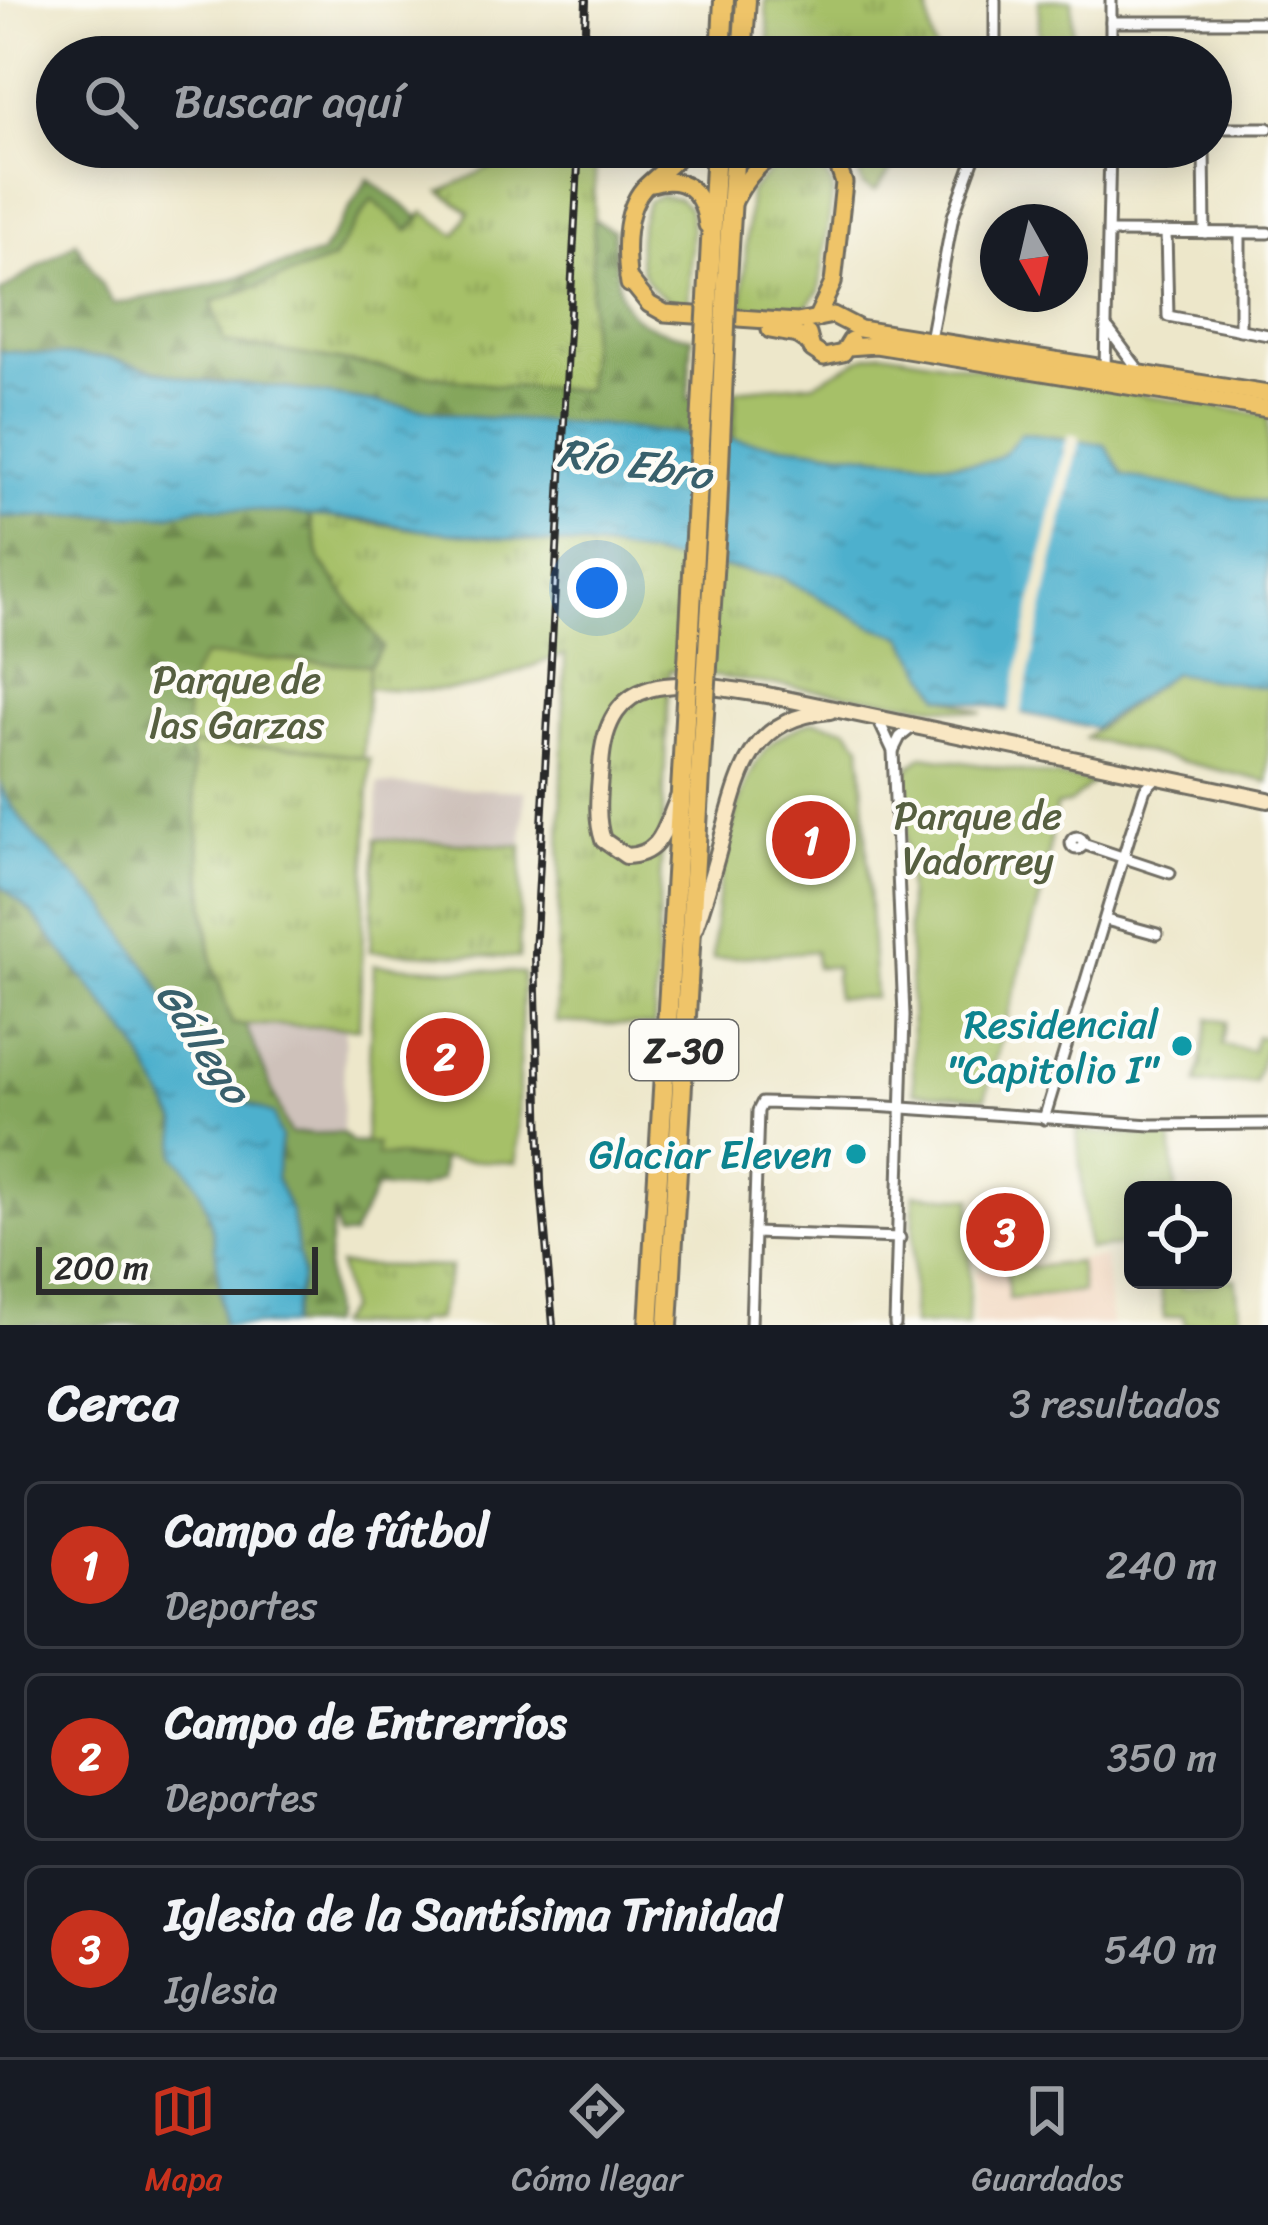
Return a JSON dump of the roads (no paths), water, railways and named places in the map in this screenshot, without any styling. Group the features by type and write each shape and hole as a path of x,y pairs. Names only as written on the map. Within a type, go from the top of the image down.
{"highway":[{"path":"722,36 724,0"},
{"name":"Z-30","path":"715,168 711,256 718,280"},
{"name":"Z-30","path":"659,1321 718,280 734,168"},
{"name":"Z-30","path":"659,1321 689,944 687,781"}],"main road":[{"path":"665,168 631,211 628,278 637,303 662,322 796,334 819,356 829,358 848,347 876,345 1267,395"},
{"path":"732,206 756,168"},
{"path":"832,168 842,190"},
{"path":"809,343 808,331 832,283 840,168"},
{"path":"649,184 680,181 697,193 711,256"},
{"path":"628,278 649,304 665,313 815,320 833,315 846,322 1100,374 1142,374 1267,395"},
{"path":"832,283 851,338 848,347"},
{"path":"687,781 651,850 626,856 604,841 599,816 603,738 612,716 631,696 654,688 697,687 842,710 1142,781 1157,777 1268,800"},
{"path":"689,944 710,886 733,790 748,757 765,737 791,719 842,710"}],"street":[{"path":"995,0 995,36"},
{"path":"1111,0 1111,36"},
{"path":"1111,22 1268,22"},
{"path":"1232,128 1268,128"},
{"path":"929,340 953,216 970,168"},
{"path":"1100,374 1108,328 1110,168"},
{"path":"1204,168 1205,232"},
{"path":"1108,232 1268,233"},
{"path":"1166,232 1168,316 1268,335"},
{"path":"1240,233 1240,330"},
{"path":"1108,328 1142,374"},
{"path":"877,717 892,751 904,1016 895,1325"},
{"path":"892,751 914,726"},
{"path":"1044,1119 1106,920 1142,781"},
{"path":"1083,844 1170,873"},
{"path":"1106,920 1157,934"},
{"path":"751,1325 759,1106 767,1101 1151,1125 1268,1124"},
{"path":"754,1232 900,1238"}],"water":[{"name":"Río Ebro","path":"0,351 108,358 198,381 278,387 471,417 601,425 947,463 990,461 1021,433 1105,445 1124,476 1268,503 1268,688 1173,673 1094,728 940,696 903,636 874,627 781,577 604,548 202,506 169,515 0,517"},
{"path":"0,783 34,836 106,907 154,978 215,1090 273,1114 281,1138 276,1178 291,1212 302,1275 290,1325 223,1325 213,1235 201,1192 176,1156 177,1122 134,1041 31,912 0,885"}],"railway":[{"path":"585,36 586,0"},
{"path":"553,1325 541,1185 535,954 578,168"}],"place":[{"name":"Campo de fútbol","path":"811,840"},
{"name":"Residencial \"Capitolio I\"","path":"1182,1046"},
{"name":"Campo de Entrerríos","path":"445,1057"},
{"name":"Glaciar Eleven","path":"856,1154"},
{"name":"Iglesia de la Santísima Trinidad","path":"1005,1232"}],"park label":[{"name":"Parque de las Garzas","path":"237,702"},
{"name":"Parque de Vadorrey","path":"978,838"}],"water label":[{"name":"Gállego","path":"204,1042"}]}
